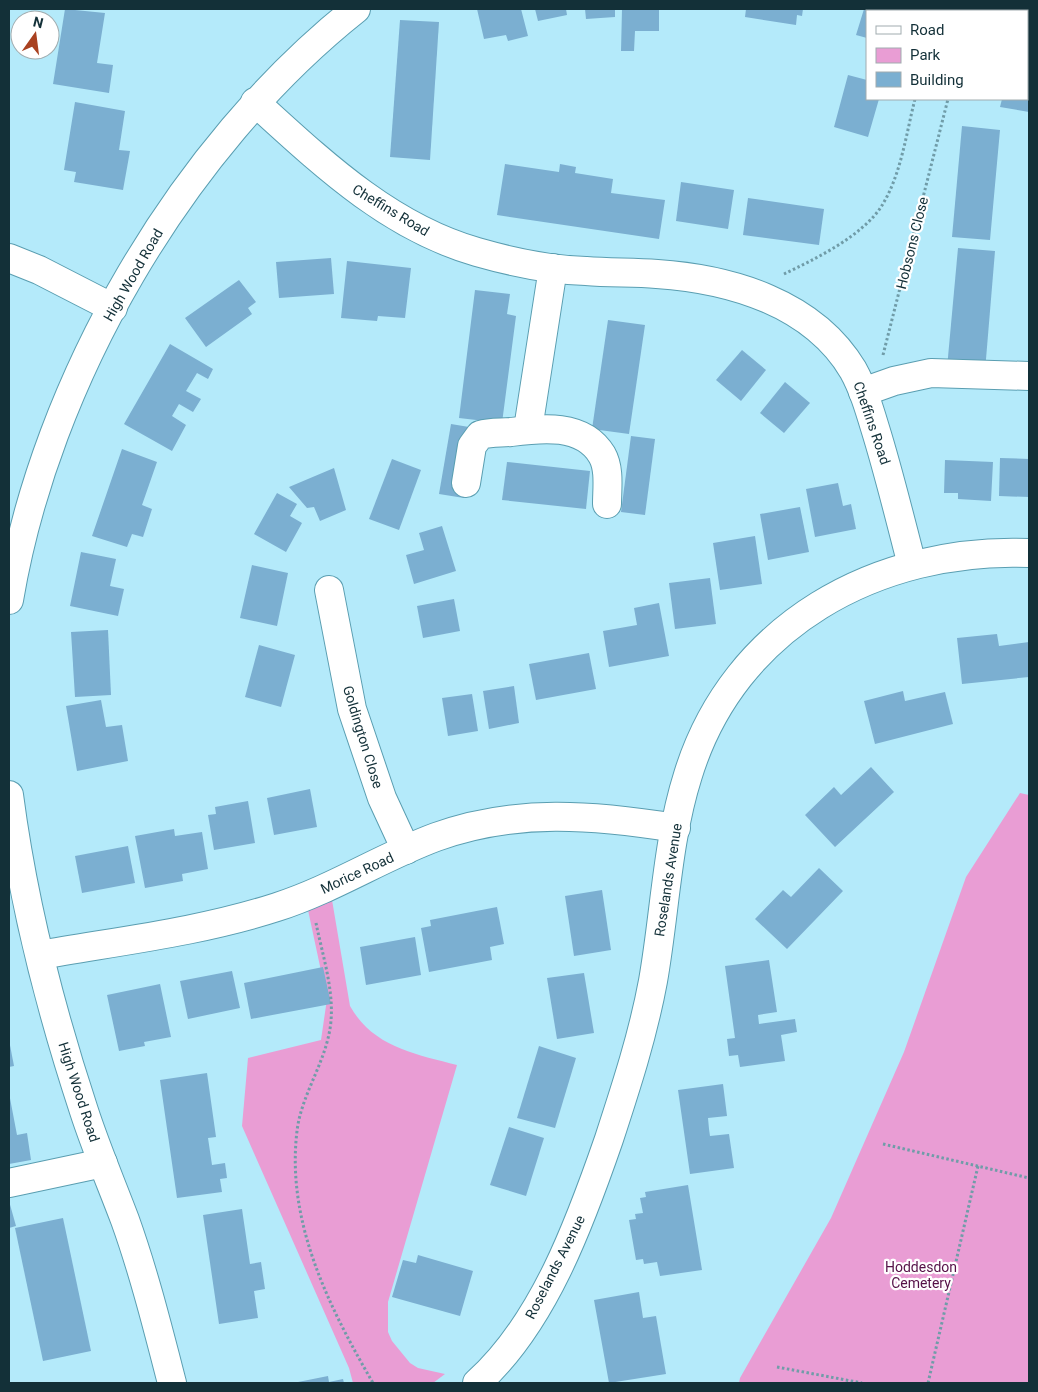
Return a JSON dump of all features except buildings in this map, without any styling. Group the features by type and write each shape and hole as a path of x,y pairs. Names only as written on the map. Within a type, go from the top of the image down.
{"street":[{"name":"High Wood Road","path":"9,598 24,532 42,470 89,353 143,254 212,152 256,102 299,58 356,9"},
{"name":"Cheffins Road","path":"256,102 347,184 401,219 448,242 477,252 553,268 683,276 747,290 790,310 827,337 869,389 912,565"},
{"path":"9,258 54,278 112,308"},
{"path":"528,429 553,268"},
{"path":"869,389 931,373 1029,376"},
{"path":"466,483 475,439 489,432 528,429 562,430 586,439 603,455 607,467 607,504"},
{"name":"Roselands Avenue","path":"477,1383 494,1368 519,1337 546,1289 576,1228 598,1171 640,1040 652,982 676,828 696,753 725,695 742,671 785,630 828,600 865,580 912,565 970,555 1029,553"},
{"name":"Goldington Close","path":"329,590 352,709 382,798 406,850"},
{"name":"High Wood Road","path":"9,795 22,878 68,1062 125,1221 145,1284 172,1383"},
{"name":"Morice Road","path":"40,955 227,921 278,907 309,895 437,837 489,824 535,816 579,815 676,828"},
{"path":"9,1183 103,1163"}],"path":[{"path":"747,290 816,258 857,230 880,209 889,192 896,172 915,100"},
{"name":"Hobsons Close","path":"869,389 948,100"},
{"path":"309,895 331,998 332,1016 324,1054 301,1110 297,1130 294,1158 298,1206 305,1236 328,1297 355,1352 373,1383"},
{"path":"883,1144 1029,1178"},
{"path":"928,1383 978,1166"},
{"path":"777,1367 862,1383"}],"green space":[{"name":"Hoddesdon Cemetery","path":"1020,793 1029,795 1029,1383 739,1383 740,1378 831,1218 904,1052 966,877"},
{"path":"332,900 350,1006 359,1020 383,1040 396,1047 457,1065 388,1302 388,1332 392,1341 410,1363 418,1368 445,1374 433,1383 353,1383 349,1368 242,1126 248,1058 321,1040 327,999 308,910"}]}
